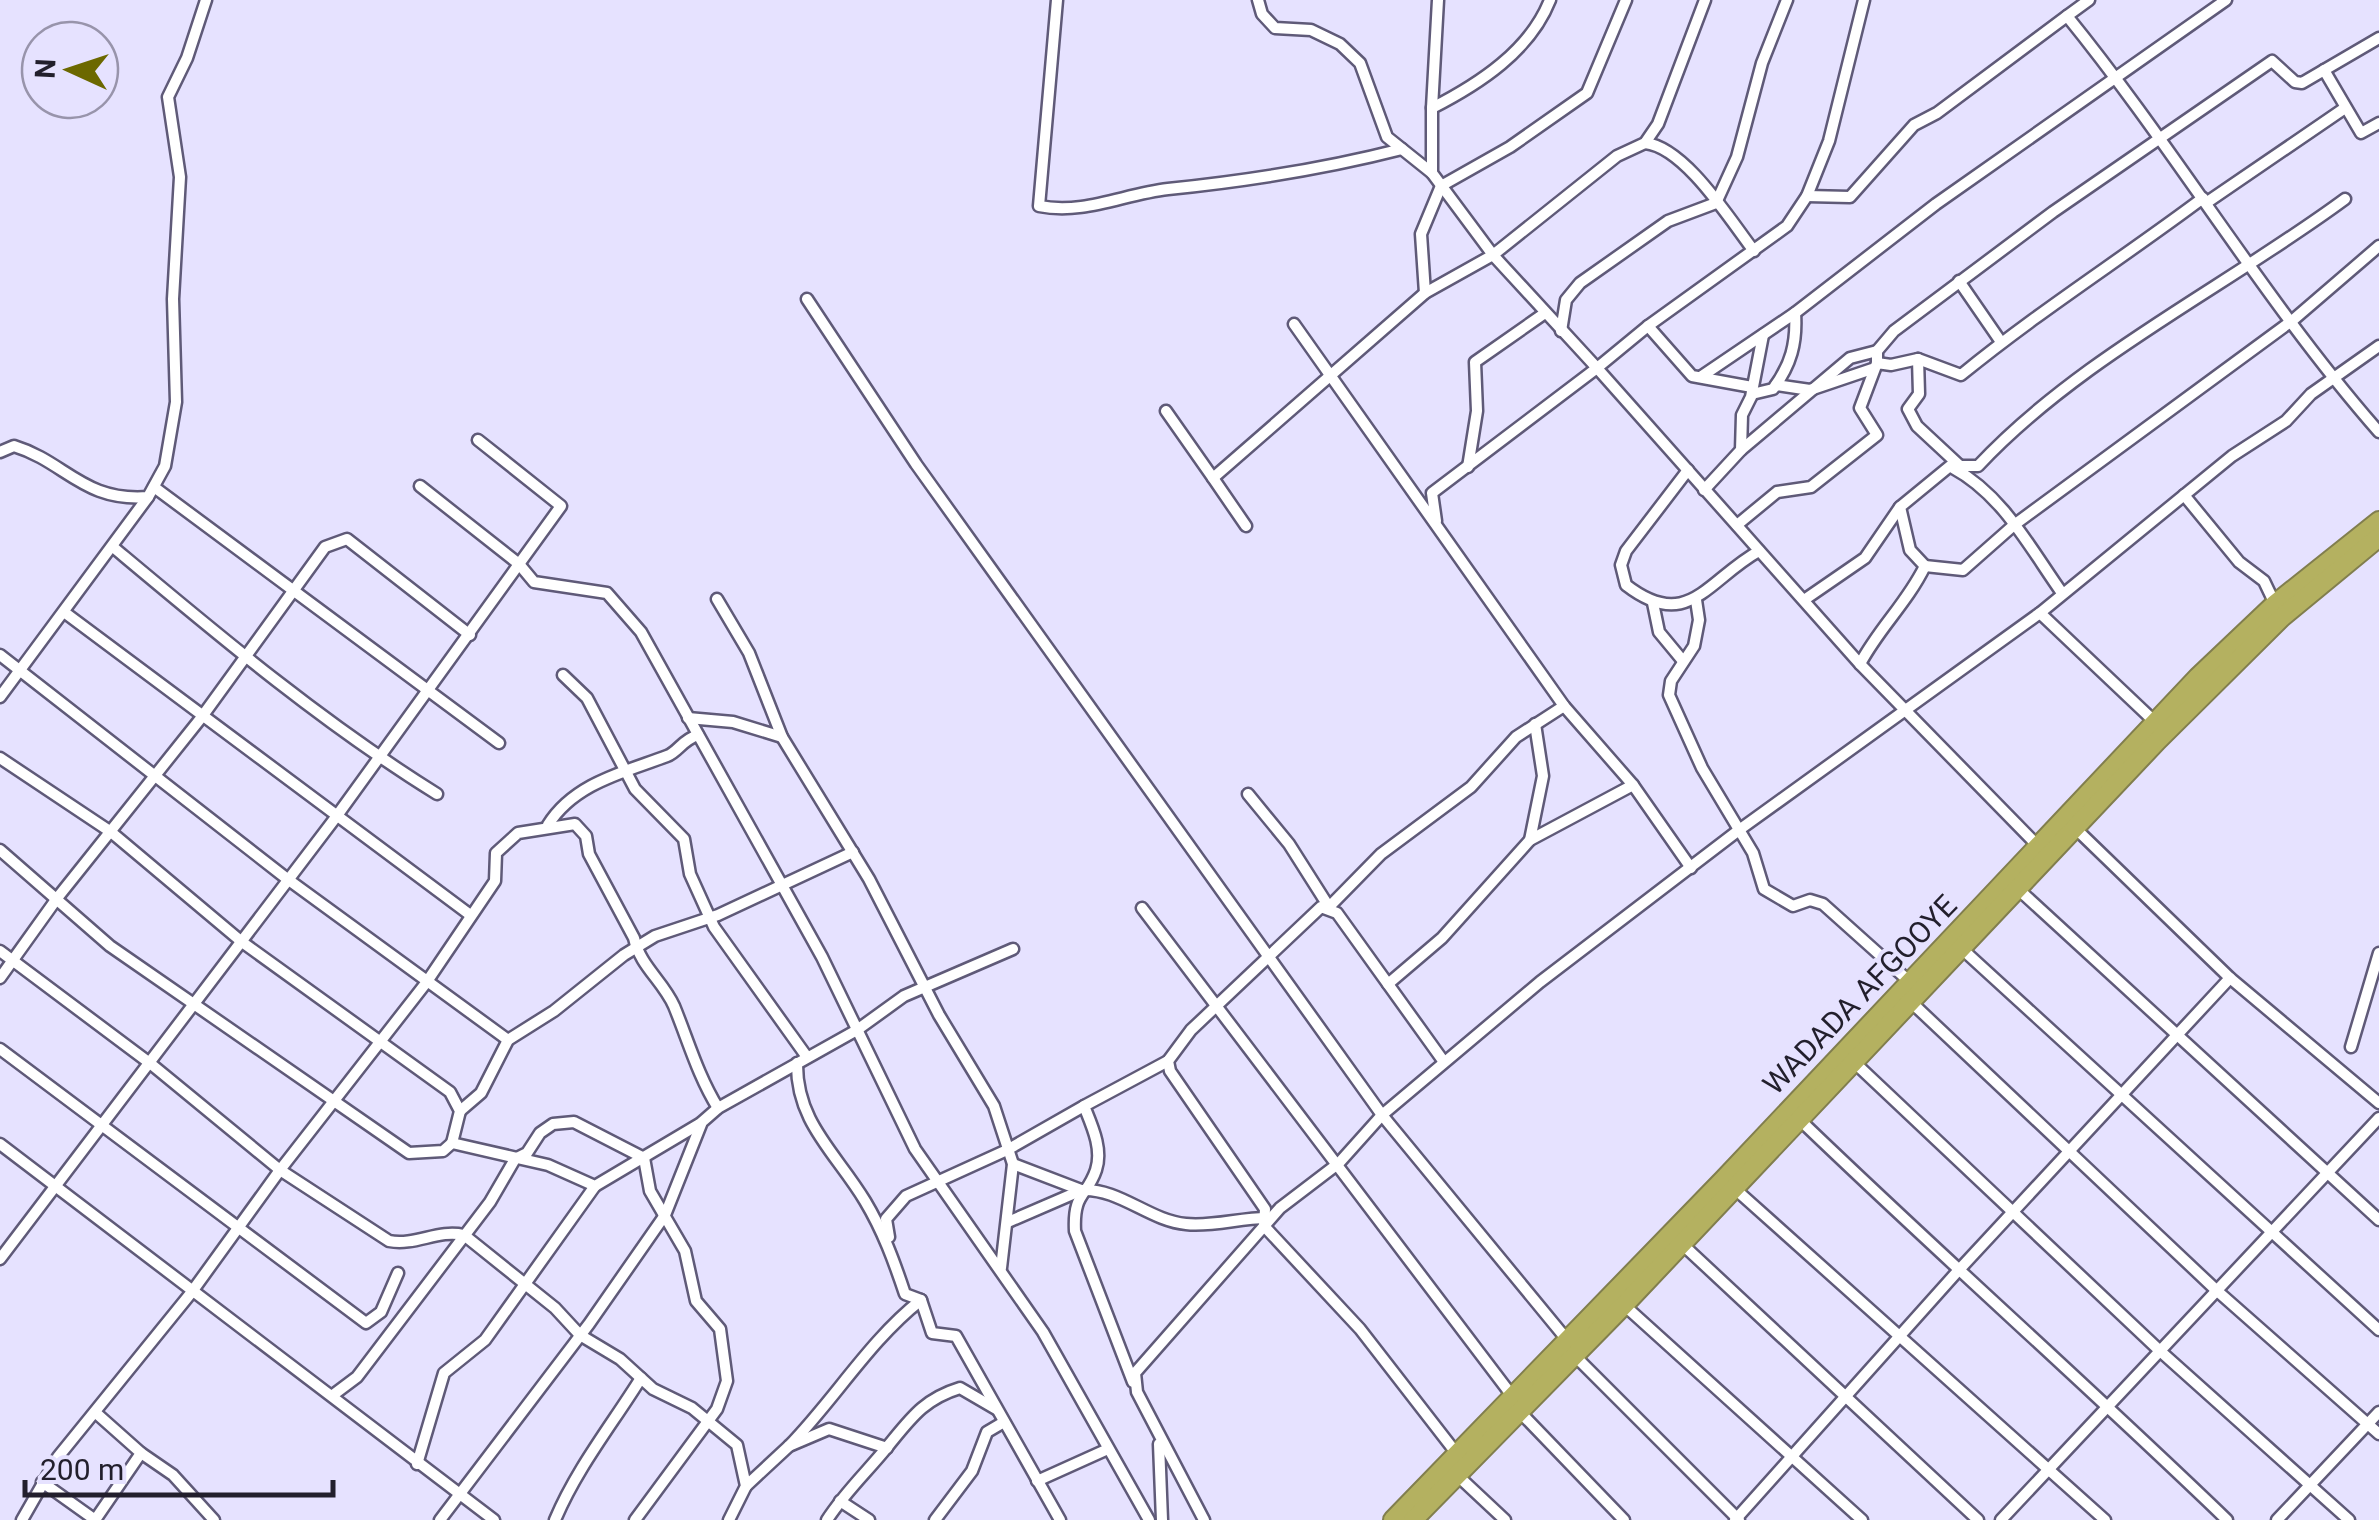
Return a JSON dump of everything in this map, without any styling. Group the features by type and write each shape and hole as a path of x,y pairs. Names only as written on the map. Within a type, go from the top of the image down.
{"highway":[{"name":"WADADA AFGOOYE","path":"1413,1520 2155,722 2275,604 2379,522"},
{"name":"WADADA AFGOOYE","path":"1572,1348 1624,1304 2074,827 2282,616 2379,536"},
{"name":"WADADA AFGOOYE","path":"1393,1520 1457,1454 1517,1405"}],"street":[{"path":"0,697 112,547 165,466 176,402 173,300 180,177 168,97 188,58 206,0"},
{"path":"1057,0 1040,206 1058,210 1164,190 1215,187 1402,149"},
{"path":"1258,0 1262,14 1275,28 1311,30 1340,44 1360,63 1388,137 1432,173 1493,255 1860,664 2038,846"},
{"path":"1432,173 1438,0"},
{"path":"1432,108 1476,85 1506,60 1544,14 1550,0"},
{"path":"1425,293 1421,234 1441,186 1510,147 1587,93 1626,0"},
{"path":"1213,478 1425,293 1493,255 1616,156 1645,142 1658,124 1705,0"},
{"path":"1561,331 1566,300 1580,283 1668,221 1716,203 1737,157 1762,63 1787,0"},
{"path":"1436,521 1432,494 1648,326 1787,226 1807,196 1829,141 1864,0"},
{"path":"1807,196 1850,197 1914,126 2090,0"},
{"path":"1702,376 1795,313 1936,204 2209,4 2226,0"},
{"path":"2067,16 2115,75 2335,379 2379,432"},
{"path":"1737,525 1777,492 1811,487 1877,435 1860,408 1875,361 1894,331 2160,138 2272,62 2298,83 2379,38"},
{"path":"2324,70 2361,133 2379,124"},
{"path":"1704,490 1741,450 1850,358 1891,365 1918,359 1961,375 2204,200 2345,108"},
{"path":"1645,142 1660,144 1697,177 1754,252"},
{"path":"1804,600 1865,558 1900,507 1955,466 1978,466 2028,418 2345,199"},
{"path":"1900,507 1910,550 1925,566 1964,570 2003,539 2014,525 2293,320 2379,246"},
{"path":"1960,281 2002,342"},
{"path":"807,299 916,464 1382,1114 1572,1348 1737,1519 1956,1272 2230,978"},
{"path":"1468,467 1476,410 1474,362 1545,313"},
{"path":"1648,326 1685,372 1765,394 1776,386 1792,357 1795,313"},
{"path":"1294,324 1564,706 1633,785 1690,868"},
{"path":"1741,450 1742,415 1752,390 1762,335"},
{"path":"1134,1383 1140,1364 1265,1222 1339,1163 1382,1114 1444,1062 1740,830 1906,714 2040,613 2184,495 2379,346"},
{"path":"1918,359 1919,394 1908,408 1917,426 1955,466 1977,481 2062,593"},
{"path":"1776,386 1810,390 1875,361"},
{"path":"1166,411 1246,526"},
{"path":"1,1256 336,817 560,506 478,440"},
{"path":"0,451 14,446 31,451 71,480 123,499 151,492 499,742"},
{"path":"1688,470 1626,552 1621,566 1626,585 1653,603 1671,606 1696,600 1735,564 1759,550"},
{"path":"420,486 519,564 534,582 608,593 642,632 784,886 915,1149 1043,1332 1150,1520"},
{"path":"2184,495 2239,562 2264,581 2275,604"},
{"path":"0,978 58,896 201,718 325,547 347,539 470,635"},
{"path":"112,547 245,657 378,757 436,794"},
{"path":"1860,664 1887,618 1909,599 1925,566"},
{"path":"718,598 749,653 782,736 853,852 928,985 958,1050 994,1106 1013,1164 1001,1268"},
{"path":"1696,600 1696,638 1669,695 1702,768 1753,852 1764,889 1793,906 1810,900 1823,904 1910,982"},
{"path":"1653,603 1659,632 1683,661"},
{"path":"64,612 201,718 469,914"},
{"path":"2040,613 2155,722"},
{"path":"0,655 286,878 508,1040"},
{"path":"563,675 587,698 622,768 652,810 684,839 685,859 709,918 802,1060 800,1105 866,1202 890,1248 905,1294 921,1300"},
{"path":"1329,908 1381,854 1471,787 1516,737 1564,706"},
{"path":"688,718 733,722 782,736"},
{"path":"1530,840 1543,776 1535,724"},
{"path":"548,825 557,810 622,768 669,756 684,740 698,735"},
{"path":"0,758 110,832 242,942 450,1092 460,1111"},
{"path":"1388,984 1442,938 1530,840 1633,785"},
{"path":"1248,794 1290,844 1329,908 1444,1062"},
{"path":"22,1520 42,1482 192,1293 280,1170 426,983 469,914 495,882 496,853 504,841 548,825 575,824 586,836 589,854 636,948 674,1006 704,1086 718,1108"},
{"path":"2074,827 2230,978 2379,1104"},
{"path":"0,850 58,896 110,946 409,1153 442,1150 452,1143 460,1111 481,1092 508,1040 636,948 655,936 709,918 853,852"},
{"path":"2017,888 2176,1038 2379,1220"},
{"path":"890,1248 886,1219 906,1196 1007,1150 1168,1061 1270,953 1320,907 1329,908"},
{"path":"1142,908 1215,1008 1339,1163 1517,1405 1624,1520"},
{"path":"417,1464 444,1373 485,1340 595,1186 702,1122 718,1108 857,1030 904,996 1013,948"},
{"path":"1962,948 2379,1330"},
{"path":"0,951 151,1064 280,1170 390,1240 402,1244 449,1232 464,1235 580,1335 708,1421 737,1445 746,1486"},
{"path":"2350,1047 2379,952"},
{"path":"1911,1002 2215,1289 2379,1434"},
{"path":"0,1049 366,1323 380,1312 398,1274"},
{"path":"1168,1061 1265,1222 1360,1329 1457,1454"},
{"path":"1854,1063 2159,1350 2349,1520"},
{"path":"1084,1106 1098,1145 1096,1169 1074,1212 1075,1231 1134,1383 1204,1520"},
{"path":"2002,1520 2326,1169 2379,1118"},
{"path":"1799,1119 1956,1272 2109,1406 2227,1520"},
{"path":"332,1396 357,1377 464,1235 515,1159 527,1153 540,1133 553,1124 574,1122 644,1158"},
{"path":"440,1520 665,1215 702,1122"},
{"path":"452,1143 548,1165 595,1186"},
{"path":"0,1144 494,1520"},
{"path":"635,1520 708,1421 727,1381 720,1329 696,1302 684,1251 650,1191 644,1158"},
{"path":"1013,1164 1187,1224 1265,1222"},
{"path":"1734,1188 2105,1520"},
{"path":"1008,1222 1082,1190"},
{"path":"1682,1244 1978,1520"},
{"path":"921,1300 932,1334 956,1336 1060,1520"},
{"path":"729,1520 746,1486 830,1404 882,1332 921,1300"},
{"path":"1624,1304 1862,1520"},
{"path":"555,1520 589,1452 614,1424 641,1378"},
{"path":"827,1520 912,1412 935,1396 960,1388 997,1409"},
{"path":"2277,1520 2379,1412"},
{"path":"96,1413 173,1475 214,1520"},
{"path":"935,1520 972,1471 987,1432 1004,1422"},
{"path":"789,1446 830,1429 887,1448"},
{"path":"1159,1438 1162,1520"},
{"path":"1037,1482 1108,1450"},
{"path":"42,1482 94,1520 141,1453"},
{"path":"1457,1475 1505,1520"},
{"path":"840,1501 869,1520"}]}
